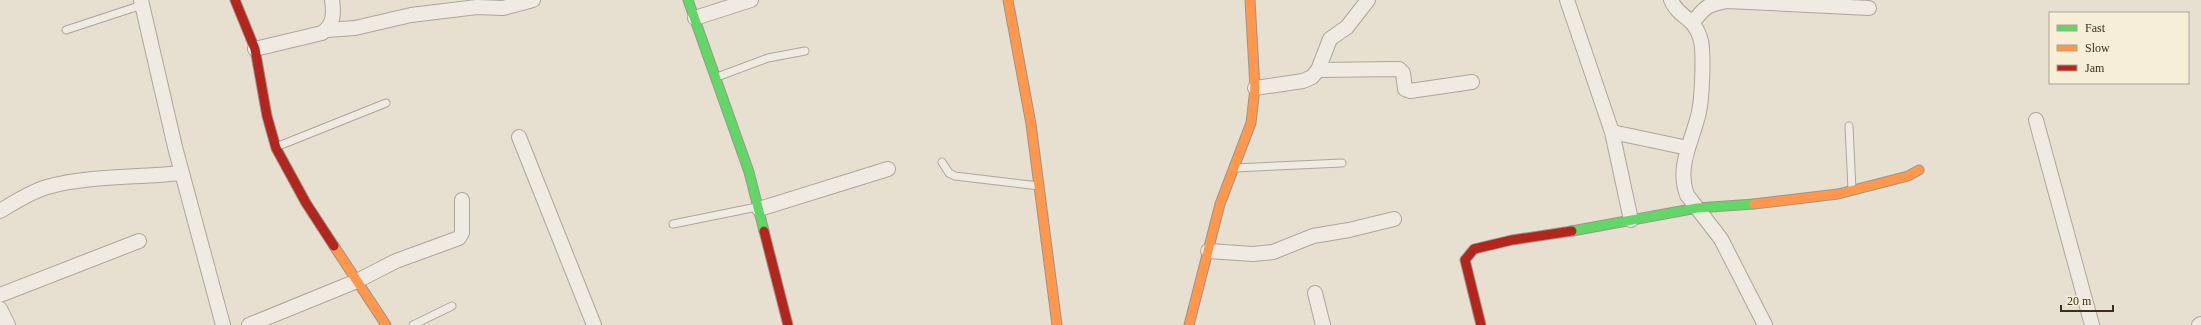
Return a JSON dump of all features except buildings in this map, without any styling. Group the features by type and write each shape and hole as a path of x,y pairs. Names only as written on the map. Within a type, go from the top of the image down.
{"street":[{"path":"235,0 255,49 267,116 276,148 306,203 386,325"},
{"path":"327,30 333,18 332,0"},
{"path":"255,49 322,33 327,30 355,28 411,15 477,7 503,8 533,0"},
{"path":"688,0 750,172 788,325"},
{"path":"695,18 751,0"},
{"path":"1008,0 1040,186 1057,325"},
{"path":"1189,325 1220,204 1251,123 1255,88 1250,0"},
{"path":"1255,88 1302,81 1312,78 1318,70 1330,39 1347,27 1368,0"},
{"path":"1567,0 1612,132 1631,220"},
{"path":"1671,0 1676,9 1693,22 1701,42 1700,103 1696,123 1683,166 1683,181 1687,195 1721,239 1765,325"},
{"path":"1693,22 1704,8 1712,3 1727,2 1869,8"},
{"path":"141,3 182,173 223,325"},
{"path":"1318,70 1398,69 1403,73 1405,89 1410,91 1472,82"},
{"path":"2036,120 2092,325"},
{"path":"1612,132 1688,148"},
{"path":"519,137 594,325"},
{"path":"759,208 797,199 888,168"},
{"path":"1481,325 1465,260 1469,253 1474,249 1512,240 1571,232 1697,208 1786,201 1852,190 1908,176 1919,170"},
{"path":"0,210 19,199 45,188 66,182 182,173"},
{"path":"249,325 357,281 396,261 459,238 462,233 462,200"},
{"path":"1208,251 1253,254 1273,252 1313,236 1349,230 1394,219"},
{"path":"0,295 139,241"},
{"path":"1315,293 1323,325"},
{"path":"0,309 8,325"}],"lane":[{"path":"66,30 141,3"},
{"path":"716,77 768,58 805,51"},
{"path":"276,148 386,103"},
{"path":"1849,126 1852,190"},
{"path":"942,162 949,173 955,176 1040,186"},
{"path":"1233,168 1342,163"},
{"path":"673,224 759,208"},
{"path":"413,325 452,306"}],"traffic: fast":[{"path":"688,0 749,172 764,231"},
{"path":"1572,231 1697,208 1754,204"}],"traffic: slow":[{"path":"1008,0 1031,124 1057,325"},
{"path":"1189,325 1220,204 1251,123 1255,88 1250,0"},
{"path":"1754,204 1838,194 1908,176 1919,170"},
{"path":"334,246 386,325"}],"traffic: jam":[{"path":"235,0 255,49 267,116 276,148 306,203 334,246"},
{"path":"764,231 788,325"},
{"path":"1481,325 1465,260 1474,249 1512,240 1572,231"}]}
